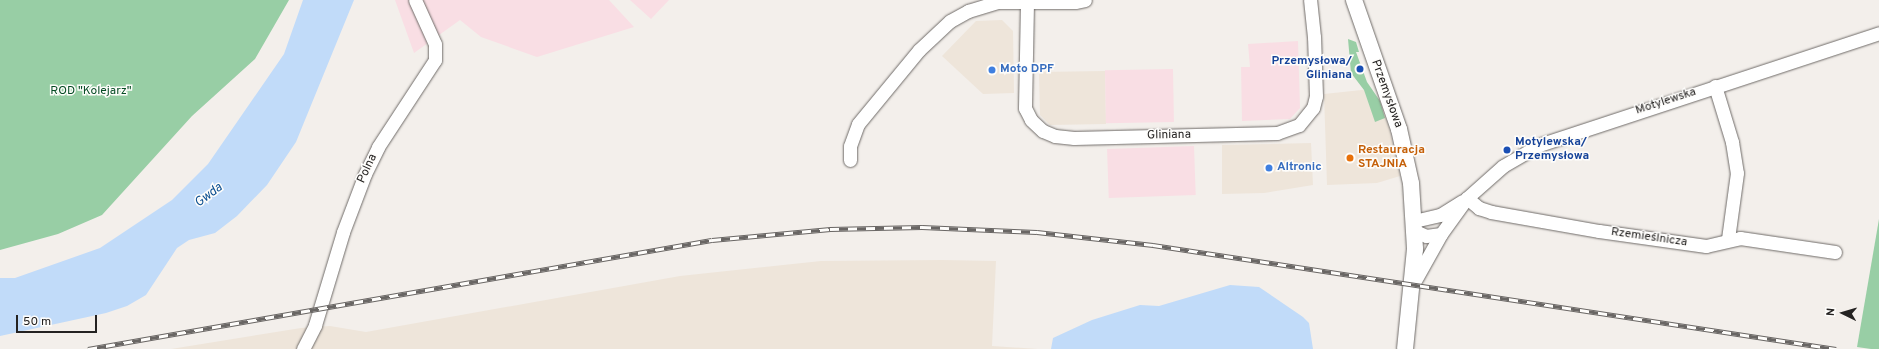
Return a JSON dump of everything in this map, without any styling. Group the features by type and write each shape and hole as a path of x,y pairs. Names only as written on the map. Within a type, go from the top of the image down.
{"street":[{"name":"Polna","path":"303,349 315,325 343,232 365,174 378,147 435,60 435,44 415,0"},
{"path":"850,160 850,146 858,124 935,32 968,10 997,2 1027,3 1085,0"},
{"name":"Gliniana","path":"1027,3 1025,108 1031,120 1043,130 1055,136 1074,138 1277,133 1299,125 1313,108 1316,96 1310,0"},
{"name":"Przemysłowa","path":"1354,0 1398,129 1411,183 1415,226 1413,284"},
{"name":"Motylewska","path":"1415,226 1440,215 1467,198 1503,166 1547,142 1879,33"},
{"path":"1715,86 1732,142 1737,173 1728,239"},
{"name":"Motylewska","path":"1405,349 1413,284 1441,234 1467,198"},
{"name":"Rzemieślnicza","path":"1467,198 1479,208 1491,212 1599,231 1706,246 1728,239 1740,238 1835,252"},
{"path":"1415,226 1426,236 1441,234"}],"shaded area":[{"path":"395,0 609,0 634,27 537,57 481,37 460,20 414,53"},
{"path":"630,0 669,0 651,19"},
{"path":"1002,20 1013,31 1014,93 983,94 942,56 976,21"},
{"path":"1298,41 1300,108 1290,119 1242,121 1241,67 1250,67 1248,44"},
{"path":"1173,69 1174,122 1106,123 1105,70"},
{"path":"1105,71 1106,124 1050,125 1040,115 1039,72"},
{"path":"1371,89 1380,101 1390,131 1400,176 1377,183 1327,185 1324,94"},
{"path":"1311,143 1313,185 1264,193 1222,194 1222,145"},
{"path":"1194,146 1196,195 1109,198 1107,149"},
{"path":"821,261 996,261 992,346 1038,349 171,349 301,328 330,326 366,332 680,276"}],"green space":[{"name":"ROD \"Kolejarz\"","path":"0,0 289,0 255,59 192,116 102,215 58,234 0,250"},
{"path":"1348,39 1356,42 1359,52 1356,52 1367,82 1380,101 1385,118 1375,122 1364,90 1351,73"},
{"path":"1879,219 1879,349 1871,349 1857,347"}],"water":[{"name":"Gwda","path":"303,0 354,0 296,142 267,185 237,216 215,233 189,240 177,248 146,295 127,306 106,313 0,336 0,278 15,278 100,248 172,200 208,164 284,54"},
{"path":"1230,285 1259,287 1303,317 1309,323 1313,349 1051,349 1053,338 1092,320 1140,305 1159,306"}],"railway":[{"path":"88,349 712,240 830,229 922,227 1037,232 1153,245 1836,349"}],"place":[{"name":"Przemysłowa/ Gliniana","path":"1360,69"},
{"name":"Moto DPF","path":"992,70"},
{"name":"Motylewska/ Przemysłowa","path":"1507,150"},
{"name":"Restauracja STAJNIA","path":"1350,158"},
{"name":"Altronic","path":"1269,168"}]}
